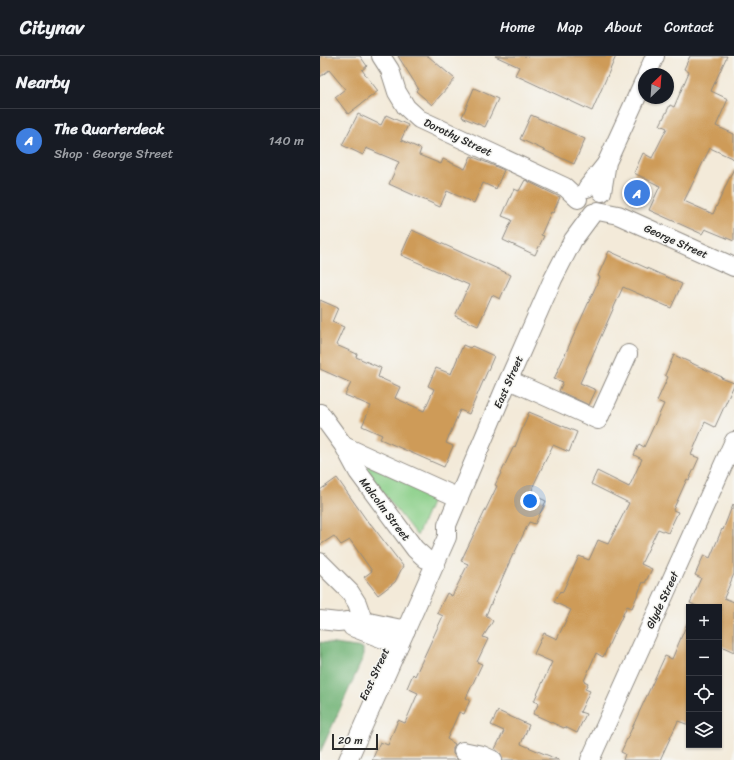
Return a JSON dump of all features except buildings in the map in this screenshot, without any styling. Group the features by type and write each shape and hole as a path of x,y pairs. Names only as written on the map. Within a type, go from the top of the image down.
{"street":[{"name":"Dorothy Street","path":"380,56 390,70 397,92 406,107 419,119 591,199"},
{"path":"650,68 655,56"},
{"name":"East Street","path":"334,760 397,636 431,561 437,533 447,525 509,380 638,93"},
{"name":"George Street","path":"591,199 618,215 734,267"},
{"path":"509,380 598,420 628,354"},
{"name":"Malcolm Street","path":"320,413 344,446 358,472 415,549 431,561"},
{"name":"Glyde Street","path":"590,760 734,441"},
{"name":"Malcolm Street","path":"344,446 459,498"},
{"path":"320,562 350,592 357,603 363,620"},
{"path":"320,620 338,622 397,636"},
{"path":"338,622 363,620 397,636"},
{"name":"East Street","path":"348,760 397,636"},
{"path":"463,751 482,755 493,760"}],"green space":[{"path":"367,464 434,496 417,536 364,468"},
{"path":"320,642 363,648 363,658 320,753"}],"place":[{"name":"The Quarterdeck","path":"637,193"}]}
